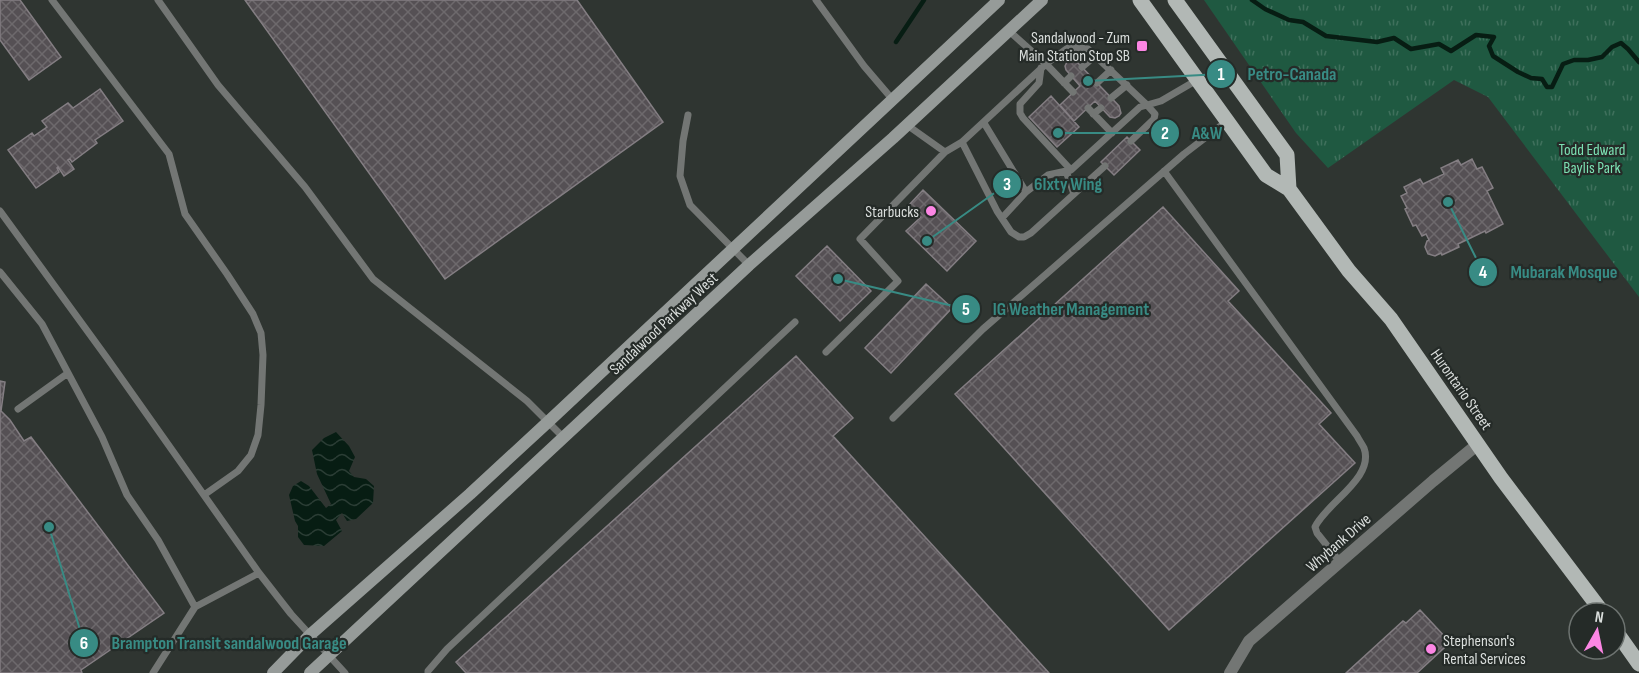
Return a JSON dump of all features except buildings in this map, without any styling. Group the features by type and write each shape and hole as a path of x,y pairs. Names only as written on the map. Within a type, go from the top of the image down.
{"main road":[{"name":"Sandalwood Parkway West","path":"273,673 311,634 549,421 999,0"},
{"name":"Sandalwood Parkway West","path":"310,673 748,265 907,125 1042,0"},
{"name":"Hurontario Street","path":"1140,0 1266,175 1289,189 1349,271 1391,319 1528,514 1594,601"},
{"path":"1175,0 1287,155 1289,189"},
{"path":"1627,647 1639,664"}],"street":[{"name":"Whybank Drive","path":"1230,673 1249,641 1478,444"}],"lane":[{"path":"52,0 169,154 185,214 227,274 253,315 261,333 263,355 261,405 258,435 251,455 238,471 204,495"},
{"path":"158,0 218,85 304,187 373,279 527,401 564,438"},
{"path":"816,0 864,66 893,100"},
{"path":"1009,31 1073,93"},
{"path":"826,352 898,281 860,239 945,152 962,142 1043,66 1069,47 1088,49 1155,114 1154,118 1131,141"},
{"path":"1082,67 1095,56"},
{"path":"1043,66 1039,83 1020,104 1020,113 1069,170 1074,194"},
{"path":"1097,83 1111,70"},
{"path":"1064,83 1071,76"},
{"path":"1002,218 1042,178 1069,170 1135,111 1161,101 1197,80"},
{"path":"1112,98 1127,85"},
{"path":"1101,108 1091,111 1112,133"},
{"path":"688,115 680,176 690,205 748,265"},
{"path":"893,418 983,329 1164,171 1227,121"},
{"path":"984,123 1026,192"},
{"path":"907,125 945,152"},
{"path":"962,142 1002,218 1015,236 1024,237 1031,233 1105,166"},
{"path":"1164,171 1364,448 1366,457 1362,471 1353,484 1318,519 1315,527 1317,533 1340,562"},
{"path":"0,211 259,573 291,614 345,673"},
{"path":"0,272 42,324 102,437 127,495 158,540 195,607"},
{"path":"428,673 447,649 795,322"},
{"path":"18,408 68,373"},
{"path":"153,673 195,607 259,573"}],"green space":[{"name":"Todd Edward Baylis Park","path":"1204,0 1639,0 1639,297 1488,97 1454,80 1328,168 1296,133"}],"water":[{"path":"336,432 349,446 355,457 349,471 354,477 366,479 374,486 373,503 356,519 347,521 342,513 336,520 342,531 324,546 304,545 298,537 298,526 289,495 293,486 301,481 309,486 326,508 331,504 317,474 312,450 324,438"}],"waterway":[{"path":"896,42 924,0"},
{"path":"1252,0 1289,20 1303,22 1326,36 1377,42 1394,38 1411,49 1439,44 1451,51 1476,35 1494,37 1489,46 1493,56 1518,72 1531,78 1542,79 1547,87 1552,87 1563,64 1574,60 1602,57 1612,47 1621,43 1639,62"}],"place":[{"name":"Sandalwood - Zum Main Station Stop SB","path":"1142,46"},
{"name":"Petro-Canada","path":"1088,81"},
{"name":"A&W","path":"1058,133"},
{"name":"Mubarak Mosque","path":"1448,202"},
{"name":"Starbucks","path":"931,211"},
{"name":"6Ixty Wing","path":"927,241"},
{"name":"IG Weather Management","path":"838,279"},
{"name":"Brampton Transit sandalwood Garage","path":"49,527"},
{"name":"Stephenson's Rental Services","path":"1431,649"}]}
